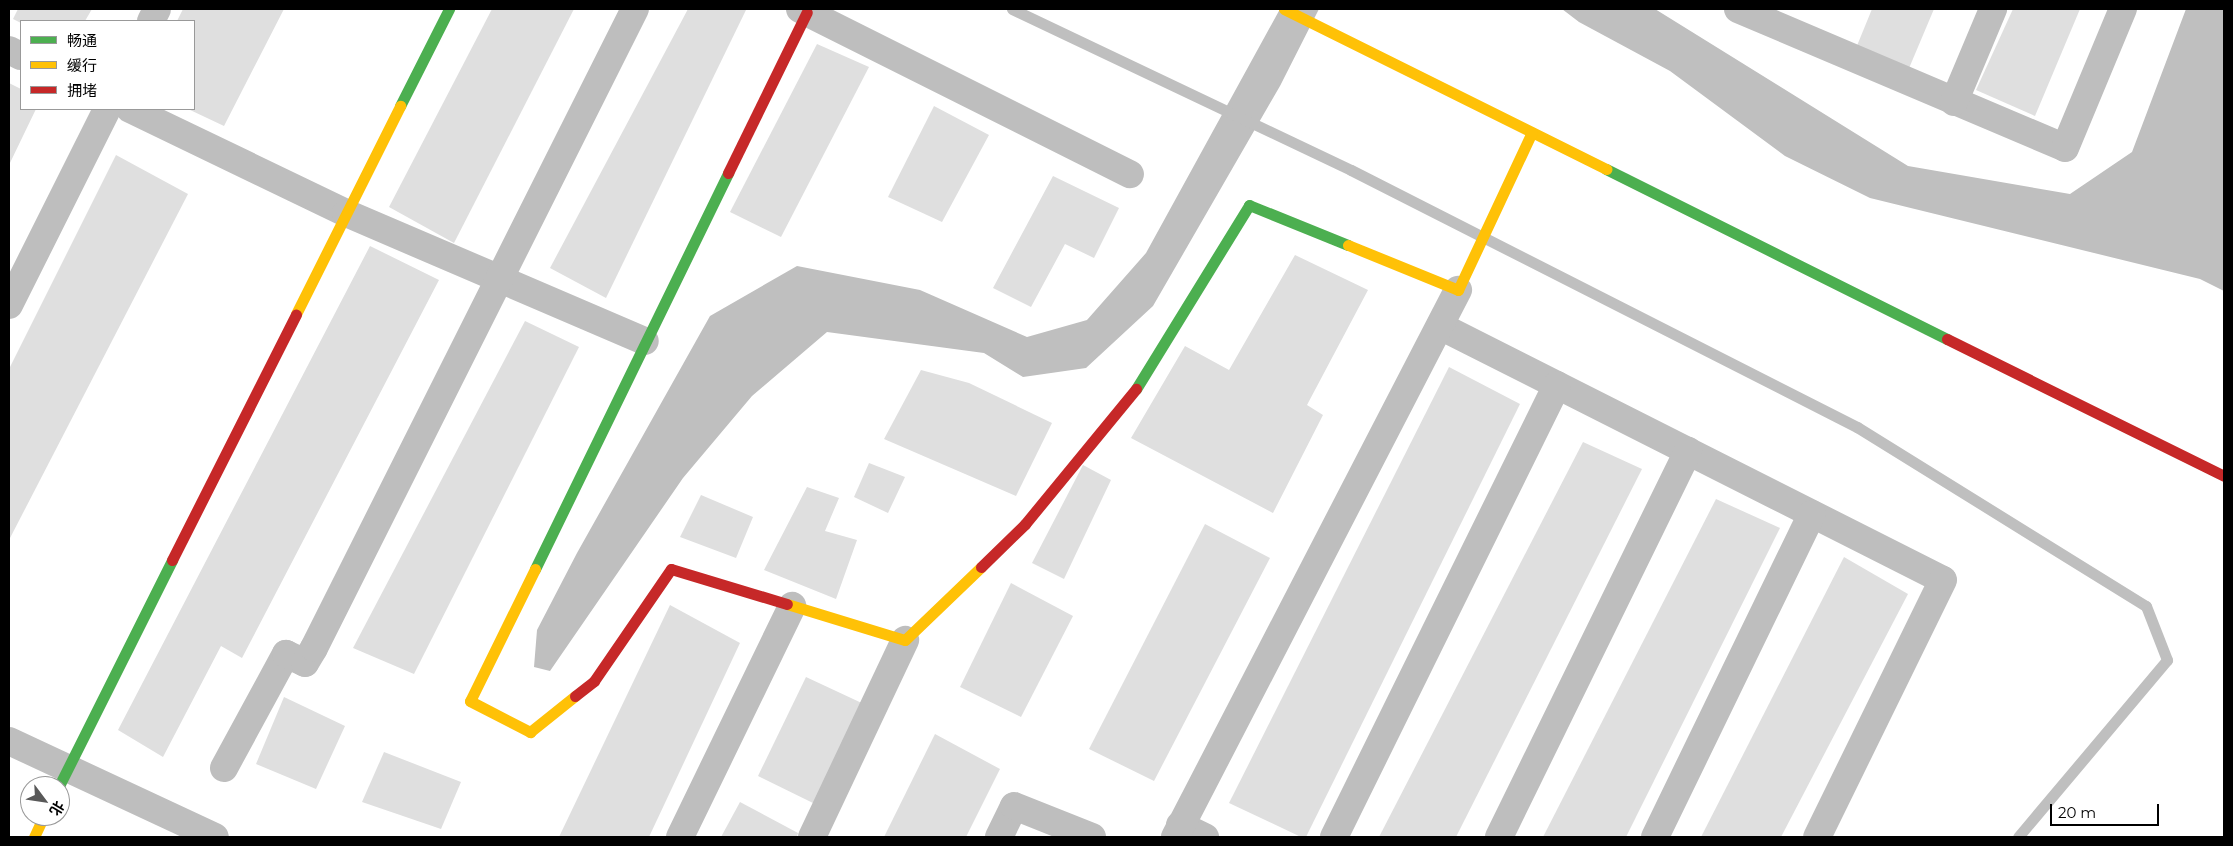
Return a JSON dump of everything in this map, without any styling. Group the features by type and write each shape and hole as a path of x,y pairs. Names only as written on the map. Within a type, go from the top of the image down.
{"street":[{"path":"9,741 64,776 449,9"},
{"path":"224,768 286,654 305,663 314,648 635,9"},
{"path":"1284,9 2224,476"},
{"path":"1738,9 2065,148 2123,9"},
{"path":"1954,102 1993,9"},
{"path":"905,640 671,569 594,681 530,732 470,700 645,341 803,10 1130,174"},
{"path":"9,305 106,110"},
{"path":"132,110 346,213 645,341"},
{"path":"1206,837 1178,831 1440,326 1532,132"},
{"path":"812,837 905,640 1025,524 1131,397 1250,205 1458,290"},
{"path":"1440,326 1943,580 1817,837"},
{"path":"1334,837 1557,385"},
{"path":"1499,837 1688,451"},
{"path":"1655,837 1812,514"},
{"path":"680,837 792,606"},
{"path":"70,778 215,837"},
{"path":"999,837 1014,806 1092,837"}],"shaded area":[{"path":"1280,9 1319,9 1280,86 1153,306 1086,368 1023,377 984,353 827,332 752,396 683,478 550,671 534,667 537,630 577,553 710,316 797,266 920,290 1027,337 1087,320 1146,253"},
{"path":"1562,9 1655,9 1908,166 2070,194 2132,152 2186,9 2224,9 2224,291 2200,279 1870,198 1785,156 1670,71 1579,22"}],"building":[{"path":"18,9 92,9 86,20 20,20 20,22 13,19"},
{"path":"183,9 284,9 224,126 190,110 195,110 195,20 178,20"},
{"path":"492,9 574,9 454,243 389,207"},
{"path":"688,9 746,10 606,298 550,268"},
{"path":"1872,9 1934,9 1907,73 1854,53"},
{"path":"2013,9 2080,9 2035,116 1976,90"},
{"path":"817,44 869,67 781,237 730,212"},
{"path":"9,83 20,88 20,110 36,110 9,165"},
{"path":"934,106 989,135 942,222 888,197"},
{"path":"116,155 188,194 9,540 9,369"},
{"path":"1053,176 1119,208 1094,258 1065,244 1031,307 993,288"},
{"path":"370,246 439,280 242,658 221,646 163,757 118,730"},
{"path":"1295,255 1368,290 1307,405 1323,415 1273,513 1131,438 1185,346 1229,370"},
{"path":"525,321 579,347 414,674 353,648"},
{"path":"1449,367 1520,404 1306,837 1301,837 1229,803"},
{"path":"921,370 969,383 1052,423 1016,496 884,439"},
{"path":"1583,442 1642,469 1456,837 1379,837"},
{"path":"869,463 905,477 888,513 854,497"},
{"path":"1083,465 1111,480 1064,579 1032,563"},
{"path":"807,487 839,498 825,531 857,540 836,599 764,570"},
{"path":"701,495 753,517 736,558 680,537"},
{"path":"1716,499 1780,528 1626,837 1543,837"},
{"path":"1205,524 1270,558 1154,781 1089,749"},
{"path":"1844,557 1908,594 1781,837 1701,837"},
{"path":"1011,583 1073,616 1021,717 960,687"},
{"path":"670,605 740,643 649,837 559,837"},
{"path":"806,677 866,705 815,804 758,776"},
{"path":"284,697 345,726 316,789 256,764"},
{"path":"935,734 1000,769 966,837 884,837"},
{"path":"384,752 461,782 441,829 362,802"},
{"path":"740,802 798,833 797,837 721,837"}],"waterway":[{"path":"1012,9 1351,170 1857,427 2146,606 2167,660 2018,837"}],"traffic: fast":[{"path":"400,106 449,9"},
{"path":"1606,169 1947,339"},
{"path":"535,569 728,173"},
{"path":"1136,389 1249,205 1348,245"},
{"path":"64,776 172,560"}],"traffic: slow":[{"path":"1284,9 1606,169"},
{"path":"296,314 400,106"},
{"path":"1348,245 1458,290 1532,132"},
{"path":"787,604 905,640 981,567"},
{"path":"535,569 470,701 530,732 575,696"},
{"path":"34,837 39,826"}],"traffic: jam":[{"path":"728,173 807,12"},
{"path":"172,560 296,314"},
{"path":"1947,339 2224,476"},
{"path":"981,567 1025,524 1136,389"},
{"path":"575,696 594,681 671,569 787,604"}]}
